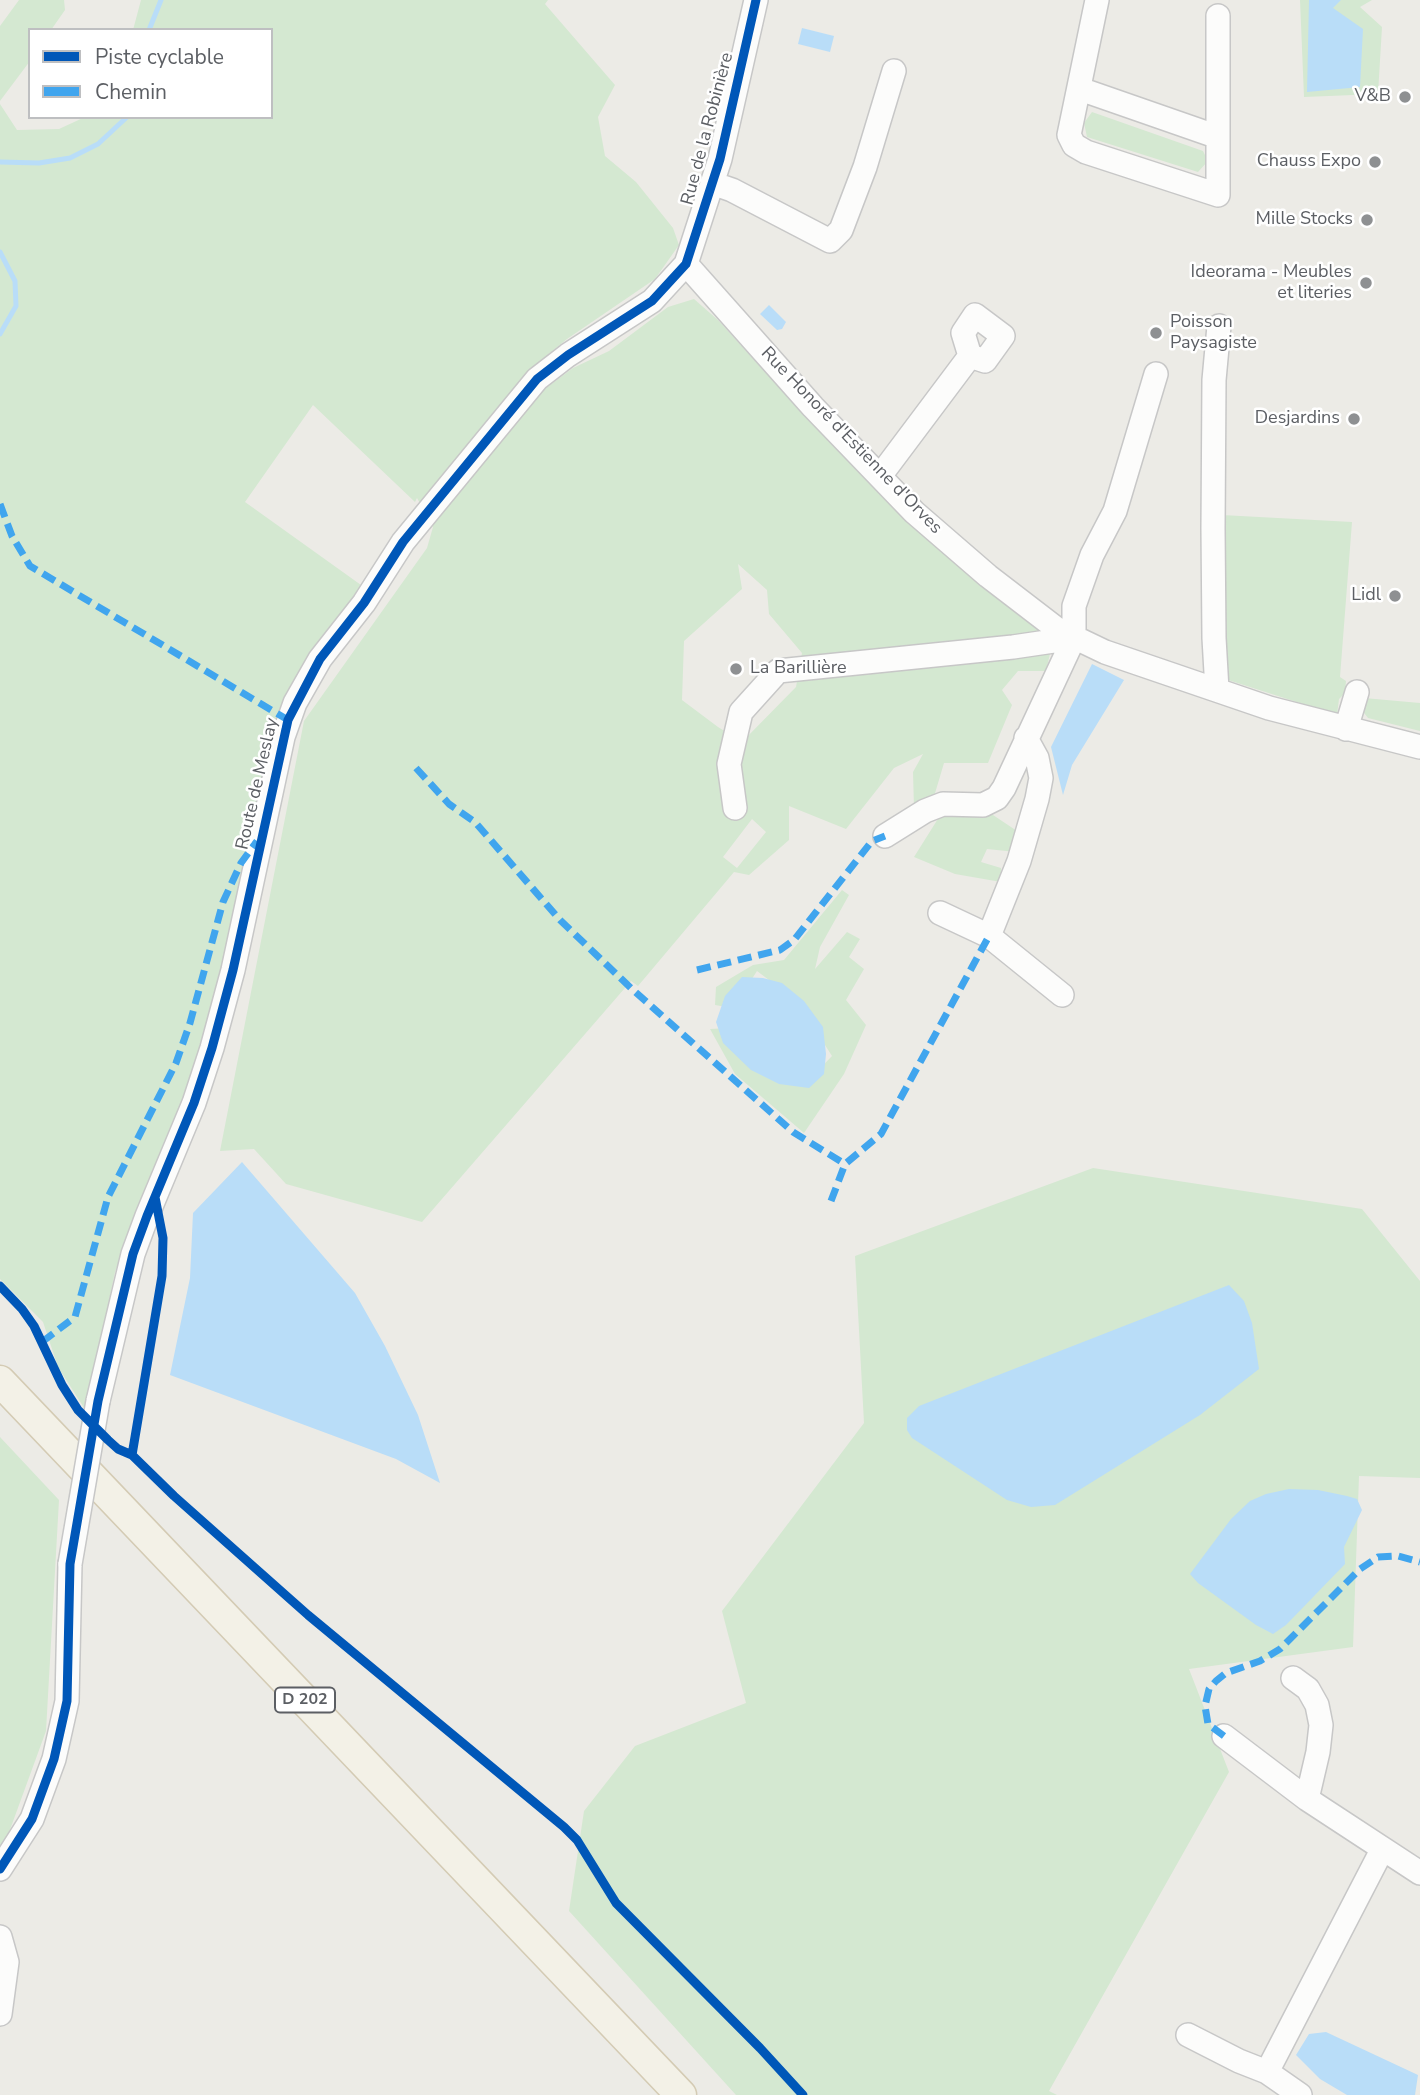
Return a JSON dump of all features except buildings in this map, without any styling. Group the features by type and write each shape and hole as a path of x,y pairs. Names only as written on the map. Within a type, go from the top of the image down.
{"main road":[{"name":"D 202","path":"0,1381 681,2095"}],"street":[{"name":"Rue de la Robinière","path":"686,264 720,159 756,0"},
{"path":"1097,0 1069,135 1074,145 1086,152 1218,195 1218,16"},
{"path":"712,183 732,190 830,241 841,230 856,192 894,71"},
{"path":"1080,89 1218,137"},
{"name":"Rue Honoré d'Estienne d'Orves","path":"686,264 813,407 914,512 988,576 1057,629 1105,652 1269,708 1420,747"},
{"name":"Route de Meslay","path":"0,1869 32,1819 54,1759 66,1701 69,1564 98,1401 133,1254 146,1216 194,1103 212,1048 233,970 283,737 295,703 320,659 364,603 403,542 537,379 568,355 652,301 686,264"},
{"path":"1217,690 1213,515 1214,380 1219,326"},
{"path":"880,476 970,356"},
{"path":"885,836 925,811 943,804 983,805 997,797 1004,788 1074,638 1074,606 1092,555 1115,511 1156,374"},
{"path":"735,808 729,764 741,712 778,671 1013,647 1074,638"},
{"path":"1346,729 1357,692"},
{"path":"989,936 1019,861 1037,799 1041,778 1037,758 1027,738"},
{"path":"940,913 989,936 1062,995"},
{"path":"1293,1678 1308,1689 1317,1705 1321,1725 1307,1799"},
{"path":"1224,1736 1307,1799 1420,1873"},
{"path":"1267,2072 1382,1850"},
{"path":"0,1937 7,1962 0,2014"},
{"path":"1188,2035 1267,2072 1300,2095"}],"green space":[{"path":"19,0 64,0 65,10 52,28 28,28 28,64 0,101 0,26"},
{"path":"141,0 548,0 545,4 615,85 598,117 605,156 636,182 673,228 679,245 655,279 567,339 529,370 542,391 573,368 609,351 668,307 694,299 718,320 907,522 1055,632 1046,671 1018,671 1002,690 1012,705 988,763 944,763 933,800 914,808 913,772 923,754 894,768 846,829 789,806 789,840 749,875 734,872 638,986 631,981 422,1222 286,1184 254,1149 220,1151 304,721 427,548 433,527 417,498 415,502 313,405 245,502 361,585 283,701 259,799 234,925 196,1070 147,1183 115,1272 86,1411 58,1367 43,1322 0,1279 0,104 17,130 59,129 81,119 273,119 273,28 134,28","holes":["738,564 767,590 769,614 802,653 796,687 742,742 682,700 684,641 742,589","752,819 766,832 737,868 723,857"]},
{"path":"1300,0 1372,0 1360,7 1382,27 1378,94 1304,97"},
{"path":"1092,112 1203,151 1208,161 1198,172 1087,137 1084,123"},
{"path":"1222,515 1352,522 1340,677 1346,681 1345,693 1339,699 1337,715 1225,679"},
{"path":"1364,698 1420,703 1420,731 1368,718 1361,709"},
{"path":"984,809 1020,833 1016,852 987,849 981,862 1001,868 1001,882 955,874 914,857 941,814"},
{"path":"842,890 849,895 820,947 815,969 847,932 860,939 849,957 864,969 846,1000 866,1025 844,1074 804,1133 735,1074 710,1029 730,1028 805,1084 832,1056 797,1001 757,971 748,985 739,1009 715,1005 716,987 753,965 784,960"},
{"path":"1093,1168 1362,1209 1420,1281 1420,1478 1359,1476 1353,1647 1189,1669 1229,1772 1049,2091 1057,2095 736,2095 569,1911 584,1811 635,1746 746,1703 722,1611 864,1423 855,1256"},
{"path":"0,1437 59,1500 46,1731 0,1857"}],"water":[{"path":"1309,0 1341,0 1333,8 1363,29 1360,87 1307,92"},
{"path":"802,28 834,36 830,52 798,44"},
{"path":"769,305 786,322 782,329 777,330 760,314"},
{"path":"1092,664 1124,680 1072,765 1063,795 1051,747"},
{"path":"742,977 763,978 782,983 804,1001 823,1027 826,1054 824,1074 809,1088 779,1084 751,1070 723,1043 716,1022 725,996"},
{"path":"242,1162 355,1293 385,1346 418,1415 440,1483 396,1459 170,1375 190,1278 193,1213"},
{"path":"1229,1285 1244,1301 1252,1323 1259,1369 1200,1415 1055,1505 1031,1507 1007,1500 912,1438 907,1430 907,1418 919,1406"},
{"path":"1289,1489 1318,1490 1347,1496 1357,1499 1362,1510 1344,1547 1345,1564 1286,1625 1273,1634 1256,1625 1198,1583 1190,1574 1231,1519 1250,1501"},
{"path":"1326,2032 1418,2075 1415,2095 1347,2095 1320,2079 1296,2055 1309,2034"}],"waterway":[{"path":"150,28 161,0"},
{"path":"0,162 39,163 70,158 98,144 125,119"},
{"path":"0,252 15,281 16,306 0,334"}],"marked path":[{"path":"0,504 12,536 30,566 288,720"},
{"path":"416,768 449,804 475,822 560,920 633,990 793,1132 845,1164"},
{"path":"697,970 780,950 794,940 872,841 885,836"},
{"path":"42,1342 75,1317 108,1197 176,1063 190,1023 223,902 241,863 257,841"},
{"path":"831,1201 845,1164 881,1134 989,936"},
{"path":"1224,1736 1208,1724 1205,1706 1209,1689 1216,1681 1226,1673 1260,1661 1280,1649 1360,1569 1378,1557 1398,1556 1420,1562"}],"cycle path":[{"path":"0,1869 32,1819 54,1759 67,1701 70,1564 98,1401 133,1254 194,1103 212,1048 233,970 288,720 320,659 364,603 403,542 537,379 568,355 652,301 686,264 720,159 756,0"},
{"path":"132,1455 162,1276 163,1238 155,1197"},
{"path":"0,1286 34,1326 62,1385 78,1410 118,1449 132,1455 308,1615 564,1827 577,1840 616,1903 803,2095"}],"place":[{"name":"V&B","path":"1405,97"},
{"name":"Chauss Expo","path":"1375,162"},
{"name":"Mille Stocks","path":"1367,220"},
{"name":"Ideorama - Meubles et literies","path":"1366,283"},
{"name":"Poisson Paysagiste","path":"1156,333"},
{"name":"Desjardins","path":"1354,419"},
{"name":"Lidl","path":"1395,596"},
{"name":"La Barillière","path":"736,669"}]}
